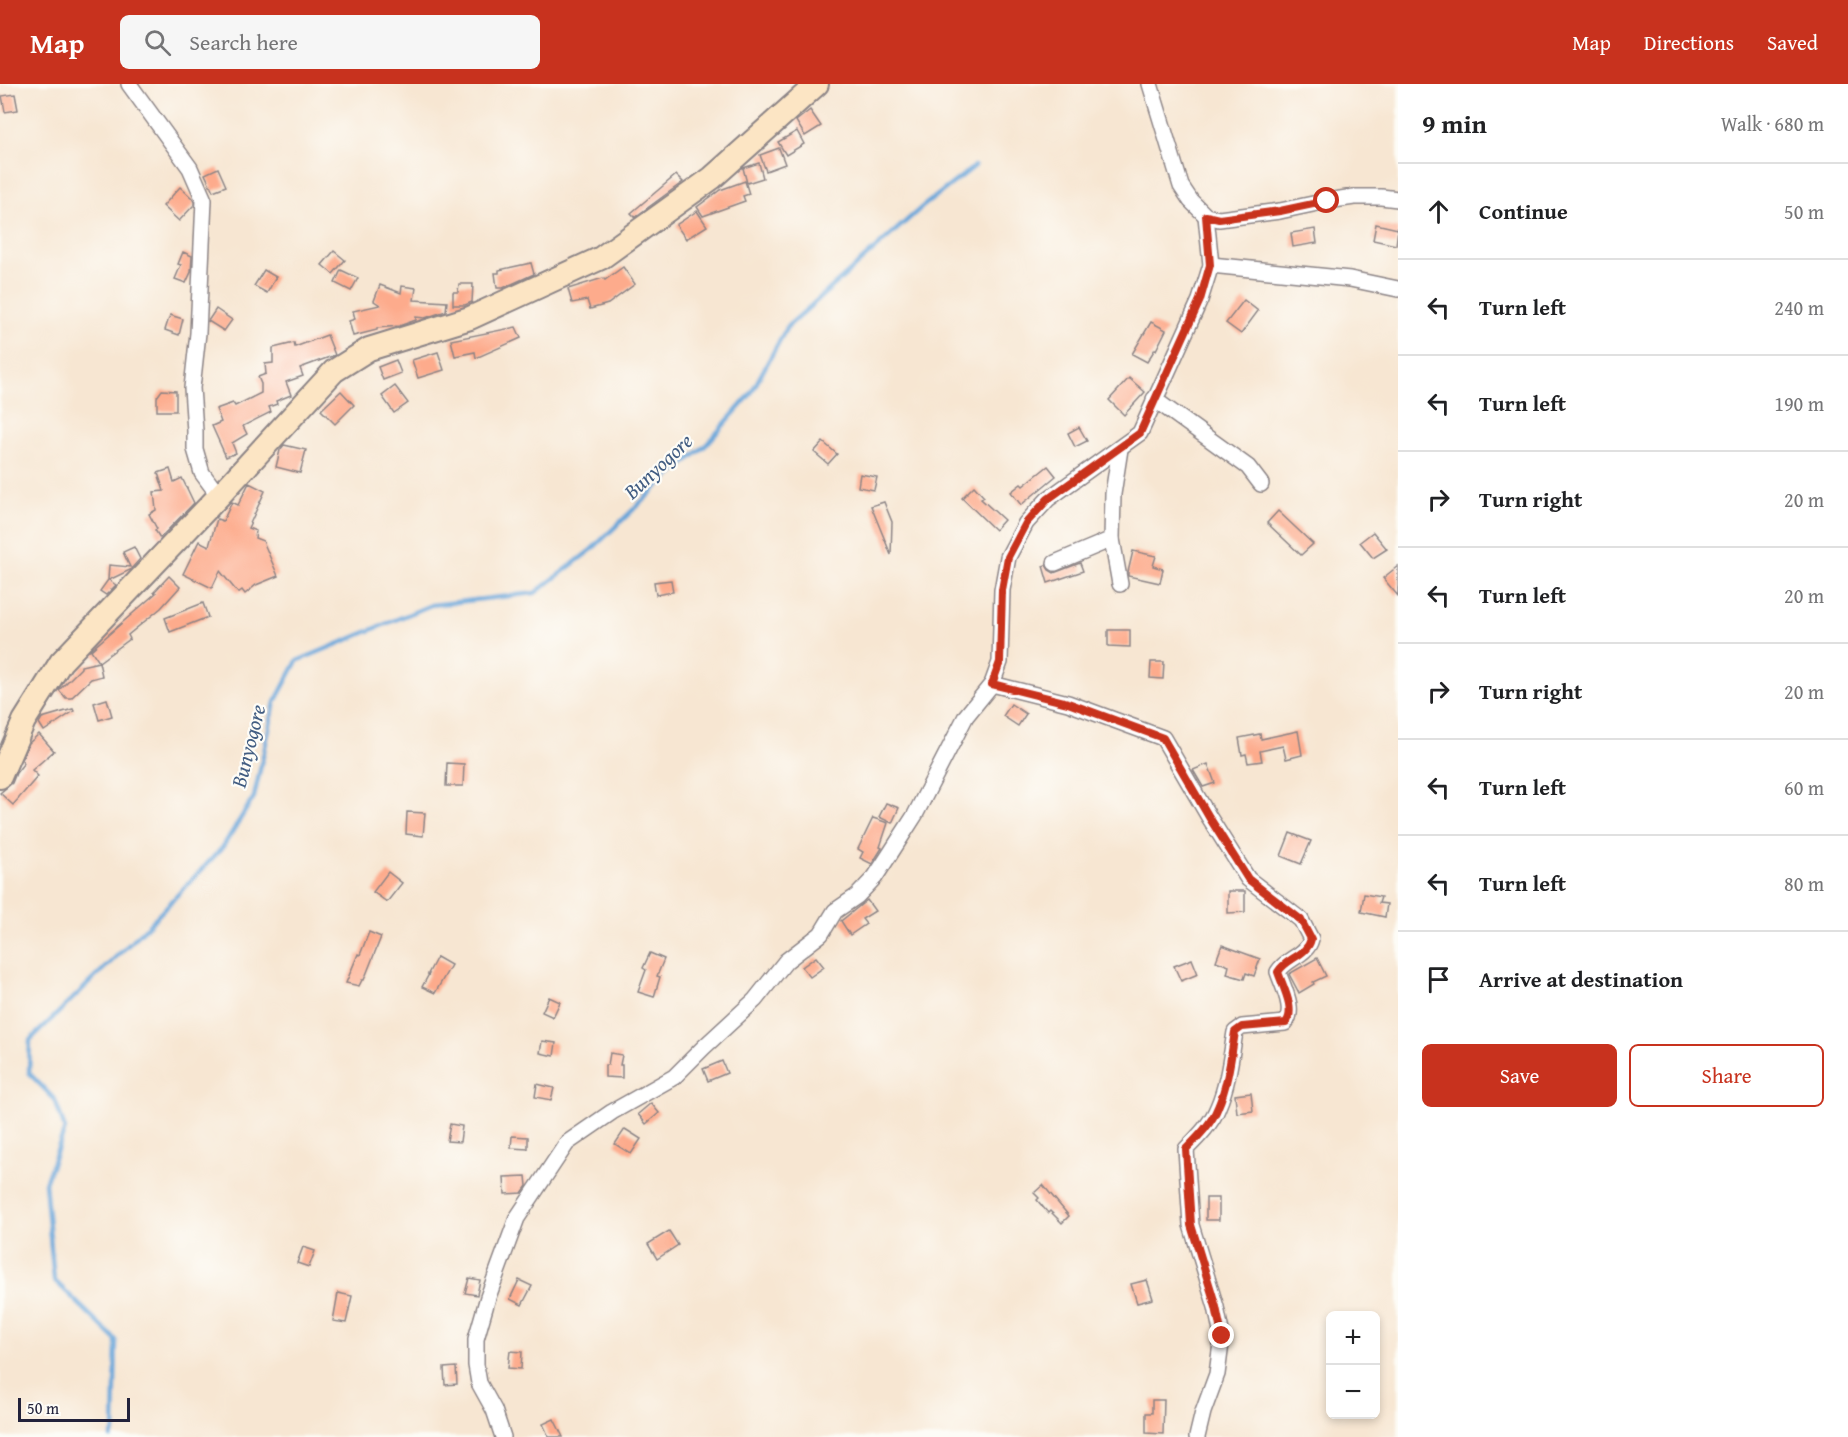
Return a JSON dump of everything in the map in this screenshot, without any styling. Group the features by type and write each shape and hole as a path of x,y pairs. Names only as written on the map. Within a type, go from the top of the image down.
{"main road":[{"path":"0,777 24,721 61,662 219,496 334,370 369,349 470,318 601,258 712,178 817,84"}],"street":[{"path":"129,84 190,168 204,200 199,322 192,388 195,449 202,473 219,496"},
{"path":"1150,84 1181,186 1191,201 1206,216 1219,219 1280,211 1354,197 1398,199"},
{"path":"503,1437 494,1410 479,1383 476,1339 517,1218 567,1143 612,1112 674,1077 755,1000 786,960 821,934 835,911 857,896 875,877 915,815 966,716 992,684 1000,662 1002,590 1008,557 1026,523 1048,499 1140,433 1200,300 1210,265 1206,216"},
{"path":"1210,265 1350,279 1398,289"},
{"path":"1154,399 1248,467 1261,484"},
{"path":"1120,449 1113,494 1112,539 1120,584"},
{"path":"1055,563 1112,539"},
{"path":"992,684 1068,703 1163,738 1248,879 1301,920 1311,939 1310,944 1301,954 1281,967 1278,972 1289,1006 1288,1021 1242,1027 1235,1032 1227,1081 1218,1109 1201,1134 1186,1149 1191,1225 1216,1307 1222,1336 1217,1374 1203,1412 1197,1437"}],"building":[{"path":"15,94 18,110 5,112 2,96"},
{"path":"810,110 821,126 805,136 796,121"},
{"path":"797,131 804,144 786,155 778,142"},
{"path":"779,148 785,164 766,171 760,155"},
{"path":"759,163 763,178 747,183 743,168"},
{"path":"218,168 226,186 213,191 205,174"},
{"path":"676,175 683,182 635,217 631,213"},
{"path":"745,181 749,194 743,196 745,201 703,216 697,207 720,190"},
{"path":"180,187 192,198 194,205 179,221 163,206"},
{"path":"697,211 707,226 686,239 676,225"},
{"path":"1376,224 1398,229 1396,245 1373,240"},
{"path":"1315,229 1317,243 1293,247 1291,233"},
{"path":"334,251 345,260 333,274 322,265"},
{"path":"183,252 192,256 191,272 186,283 175,279"},
{"path":"531,263 534,274 503,288 497,288 495,273 499,273 499,270"},
{"path":"623,267 635,284 608,304 590,309 587,300 572,303 568,289 603,278 605,280"},
{"path":"264,270 276,277 267,293 254,286"},
{"path":"341,270 358,278 351,291 335,283"},
{"path":"459,284 473,284 472,302 465,305 453,305 453,292 458,292"},
{"path":"380,285 401,293 402,286 416,288 414,300 447,302 446,311 425,318 416,317 416,320 399,326 377,328 377,330 353,336 349,321 355,319 353,311 380,305 374,301"},
{"path":"1244,300 1258,311 1241,334 1226,323"},
{"path":"216,309 232,320 224,331 208,321"},
{"path":"170,315 183,319 179,335 165,330"},
{"path":"1151,322 1166,330 1147,362 1132,354"},
{"path":"516,327 521,338 476,358 475,352 455,356 451,340"},
{"path":"327,335 335,355 300,368 303,376 286,382 291,395 276,401 277,404 269,407 271,412 243,426 247,434 232,443 236,453 226,457 212,426 221,422 216,409 233,403 235,406 261,393 258,377 266,374 265,364 273,363 273,348 294,343 295,347"},
{"path":"438,352 444,370 418,378 412,360"},
{"path":"396,360 401,373 383,380 378,367"},
{"path":"1129,378 1145,392 1124,415 1109,400"},
{"path":"395,386 408,403 394,413 382,396"},
{"path":"162,390 176,391 176,411 157,411 157,397"},
{"path":"341,391 354,405 335,424 321,410"},
{"path":"1079,427 1087,441 1075,447 1068,433"},
{"path":"823,442 837,454 828,464 814,452"},
{"path":"284,445 306,450 300,473 276,467 280,450"},
{"path":"1048,466 1056,476 1021,505 1011,492 1021,484 1023,486"},
{"path":"170,469 174,482 182,478 194,503 160,538 149,514 156,510 154,492 164,491 158,473"},
{"path":"860,474 877,477 874,490 858,487"},
{"path":"249,483 265,491 248,528 256,531 255,538 263,541 278,576 256,585 245,594 242,590 238,593 220,571 212,588 183,574 199,541 209,546 217,519 223,521 232,502 238,505"},
{"path":"974,486 984,497 981,499 1004,520 995,530 962,498"},
{"path":"884,502 892,522 891,555 871,506"},
{"path":"1278,511 1313,544 1301,555 1267,523"},
{"path":"1373,532 1387,549 1373,558 1360,542"},
{"path":"134,547 140,559 130,570 109,580 116,585 106,595 100,591 108,580 109,565 130,567 123,552"},
{"path":"1133,551 1156,556 1153,566 1163,569 1160,583 1128,576"},
{"path":"1080,563 1083,571 1048,583 1043,566 1046,565 1054,573"},
{"path":"1398,566 1398,596 1383,578"},
{"path":"169,576 180,587 161,608 128,635 130,639 99,662 91,650 156,593 154,592"},
{"path":"671,580 673,592 656,595 654,582"},
{"path":"203,603 208,617 170,632 165,618"},
{"path":"1108,630 1130,630 1130,647 1108,646"},
{"path":"99,662 102,676 91,679 71,698 66,698 59,690 81,666"},
{"path":"1151,662 1164,662 1163,679 1150,678"},
{"path":"107,699 112,716 99,720 94,703"},
{"path":"1011,704 1026,714 1018,726 1003,716"},
{"path":"73,709 74,711 44,731 39,723 42,718"},
{"path":"1298,731 1302,755 1286,759 1283,746 1260,751 1262,761 1248,763 1246,754 1242,755 1239,738 1260,734 1261,739"},
{"path":"39,734 54,751 32,770 38,776 13,805 0,793 12,783 24,763 22,760 29,743"},
{"path":"447,763 464,764 463,786 446,786"},
{"path":"1208,764 1215,783 1203,787 1193,770"},
{"path":"886,803 899,808 892,823 879,817"},
{"path":"407,812 425,813 423,836 406,834"},
{"path":"873,818 888,823 880,847 882,848 872,864 860,858 863,852 858,849"},
{"path":"1290,833 1311,841 1301,864 1281,856"},
{"path":"388,872 402,883 387,902 373,892"},
{"path":"1228,891 1245,891 1245,912 1228,913"},
{"path":"1364,894 1381,897 1379,903 1387,904 1385,917 1361,912"},
{"path":"867,900 875,911 862,919 866,924 850,935 841,921"},
{"path":"369,932 381,937 364,980 359,986 346,983 358,954 360,955"},
{"path":"1222,945 1260,959 1254,976 1246,973 1244,979 1227,974 1229,966 1216,961"},
{"path":"650,953 664,959 657,976 660,977 654,997 638,992 646,970 643,968"},
{"path":"437,957 451,965 435,993 422,987"},
{"path":"816,957 824,967 810,977 802,967"},
{"path":"1317,958 1326,976 1313,982 1314,984 1299,993 1289,974"},
{"path":"1192,959 1198,974 1181,981 1174,966"},
{"path":"549,997 560,1002 553,1017 542,1012"},
{"path":"542,1041 556,1043 554,1056 540,1053"},
{"path":"610,1053 622,1055 620,1065 622,1065 622,1078 605,1077 605,1065 608,1065"},
{"path":"722,1061 727,1073 708,1081 703,1069"},
{"path":"537,1084 554,1088 551,1100 535,1097"},
{"path":"1251,1093 1253,1111 1237,1113 1235,1095"},
{"path":"651,1103 659,1113 646,1124 638,1114"},
{"path":"450,1124 462,1126 460,1142 447,1141"},
{"path":"625,1129 641,1139 631,1154 615,1144"},
{"path":"512,1136 528,1137 528,1149 511,1148"},
{"path":"526,1176 527,1186 522,1193 505,1194 504,1177"},
{"path":"1043,1185 1069,1216 1062,1223 1050,1211 1048,1213 1037,1200 1039,1198 1034,1193"},
{"path":"1206,1198 1219,1198 1219,1220 1206,1220"},
{"path":"669,1231 678,1245 657,1259 648,1244"},
{"path":"303,1247 315,1251 309,1267 297,1263"},
{"path":"469,1278 480,1280 477,1295 465,1293"},
{"path":"519,1280 532,1286 522,1305 510,1299"},
{"path":"1147,1280 1153,1299 1137,1303 1131,1284"},
{"path":"338,1293 352,1296 346,1323 333,1321"},
{"path":"510,1351 522,1352 521,1369 508,1368"},
{"path":"456,1367 457,1384 445,1385 444,1368"},
{"path":"1152,1400 1164,1400 1163,1434 1146,1433 1146,1413 1152,1413"},
{"path":"554,1419 563,1437 549,1437 543,1424"}],"waterway":[{"name":"Bunyogore","path":"111,1437 114,1431 116,1340 54,1280 45,1183 65,1129 55,1100 29,1073 30,1040 148,926 222,848 254,797 275,702 297,661 431,605 535,593 591,550 659,485 706,445 750,395 787,327 922,207 975,166"}],"route":[{"path":"1222,1336 1216,1307 1191,1225 1186,1149 1201,1134 1218,1109 1227,1081 1235,1032 1242,1027 1288,1021 1289,1006 1278,972 1281,967 1301,954 1310,944 1311,939 1301,920 1248,879 1163,738 1068,703 992,684 1000,662 1002,590 1008,557 1026,523 1048,499 1140,433 1200,300 1210,265 1206,216 1219,219 1280,211 1327,201"}]}
